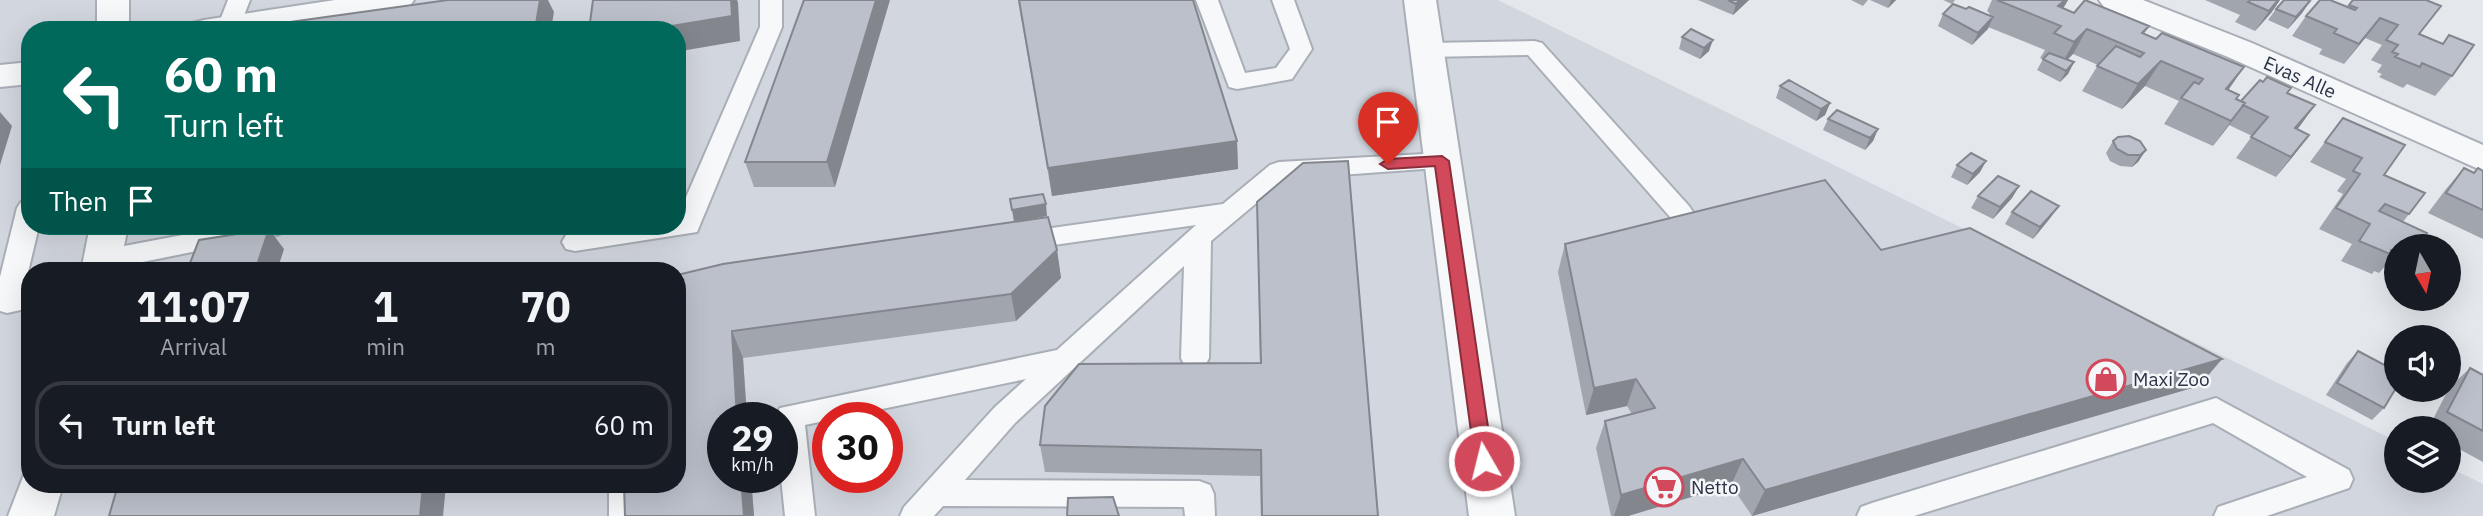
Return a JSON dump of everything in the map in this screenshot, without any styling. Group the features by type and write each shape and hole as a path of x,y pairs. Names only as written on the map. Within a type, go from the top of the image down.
{"street":[{"path":"113,0 113,21"},
{"path":"225,18 392,0"},
{"name":"Evas Alle","path":"2115,0 2240,50 2483,159"},
{"path":"1420,16 1492,516"},
{"path":"0,76 21,74"},
{"path":"31,516 38,493"}],"lane":[{"path":"686,226 771,27 771,0"},
{"path":"1207,0 1237,82 1284,74 1301,49 1283,0"},
{"path":"1420,16 1534,48 1680,212"},
{"path":"915,516 1005,415 1198,238 1279,171 1442,161"},
{"path":"994,244 1228,212"},
{"path":"21,300 7,303 23,235"},
{"path":"104,252 216,235"},
{"path":"575,242 624,235"},
{"path":"1195,358 1198,238"},
{"path":"800,516 790,416 1065,360"},
{"path":"1872,516 2216,410 2338,478 2229,516"},
{"path":"624,493 624,516"},
{"path":"936,493 1199,494 1200,516"}],"shaded area":[{"path":"0,0 1498,0 2384,435 2384,493 2461,493 2461,473 2483,484 2483,516 0,516"}],"building":[{"path":"448,0 540,0 536,21 297,21"},
{"path":"593,0 731,0 732,16 686,24 686,21 590,21"},
{"path":"804,0 876,0 827,162 745,162"},
{"path":"1019,0 1193,0 1237,141 1048,168"},
{"path":"1997,0 2065,0 2058,6 2074,13 2085,0 2149,26 2142,33 2156,39 2162,33 2244,67 2226,89 2239,95 2236,99 2245,103 2231,121 2181,98 2194,82 2199,84 2203,79 2161,61 2138,84 2097,66 2116,46 2140,57 2144,53 2087,29 2074,42 2054,33 2061,26"},
{"path":"2278,0 2269,11 2248,2"},
{"path":"2284,0 2310,1 2296,17 2276,9"},
{"path":"2320,0 2330,0 2355,10 2357,8 2349,5 2353,0 2426,0 2441,6 2419,34 2443,44 2449,35 2474,45 2452,76 2422,63 2420,67 2395,57 2398,54 2392,52 2398,45 2386,40 2398,25 2380,18 2359,44 2334,33 2337,29 2306,16"},
{"path":"1953,4 1993,17 1978,33 1943,14"},
{"path":"1691,29 1713,40 1704,48 1682,37"},
{"path":"2049,53 2074,62 2066,71 2043,59"},
{"path":"2267,77 2291,88 2287,93 2315,105 2295,128 2309,135 2291,157 2251,137 2268,117 2243,105 2245,103 2241,101 2260,80 2263,82"},
{"path":"1789,80 1830,103 1821,109 1780,86"},
{"path":"1837,110 1878,129 1870,138 1828,119"},
{"path":"2343,118 2405,145 2384,175 2425,193 2409,214 2385,204 2379,211 2426,234 2384,234 2384,251 2359,241 2370,224 2336,208 2360,174 2353,171 2362,158 2325,142"},
{"path":"2129,136 2140,141 2146,150 2140,155 2128,155 2117,149 2113,141 2118,137"},
{"path":"1971,153 1986,161 1973,174 1957,165"},
{"path":"1348,161 1378,516 1262,516 1261,450 1040,445 1045,406 1079,364 1261,363 1257,202 1303,163"},
{"path":"2464,168 2474,173 2478,168 2483,171 2483,210 2446,193"},
{"path":"1998,176 2019,186 2000,207 1978,196"},
{"path":"1825,180 1881,250 1970,228 2222,359 1765,490 1743,459 1621,495 1605,421 1655,408 1636,379 1594,388 1565,244"},
{"path":"2031,191 2059,206 2040,227 2012,212"},
{"path":"1043,194 1046,204 1012,210 1010,199"},
{"path":"1048,217 1057,250 1011,294 732,331 736,402 707,402 707,493 742,493 744,516 625,516 624,493 686,493 686,273 723,264"},
{"path":"231,235 267,235 258,262 190,262 199,240"},
{"path":"2358,351 2384,365 2384,402 2388,402 2384,408 2337,383"},
{"path":"2470,368 2483,375 2483,431 2461,419 2461,416 2447,412 2452,402 2461,402 2461,385"},
{"path":"116,493 422,493 420,516 109,516"},
{"path":"1113,497 1119,516 1067,516 1068,498"}],"place":[{"name":"Maxi Zoo","path":"2106,379"},
{"name":"Netto","path":"1664,487"}],"route":[{"path":"1388,164 1442,161 1484,461"}]}
